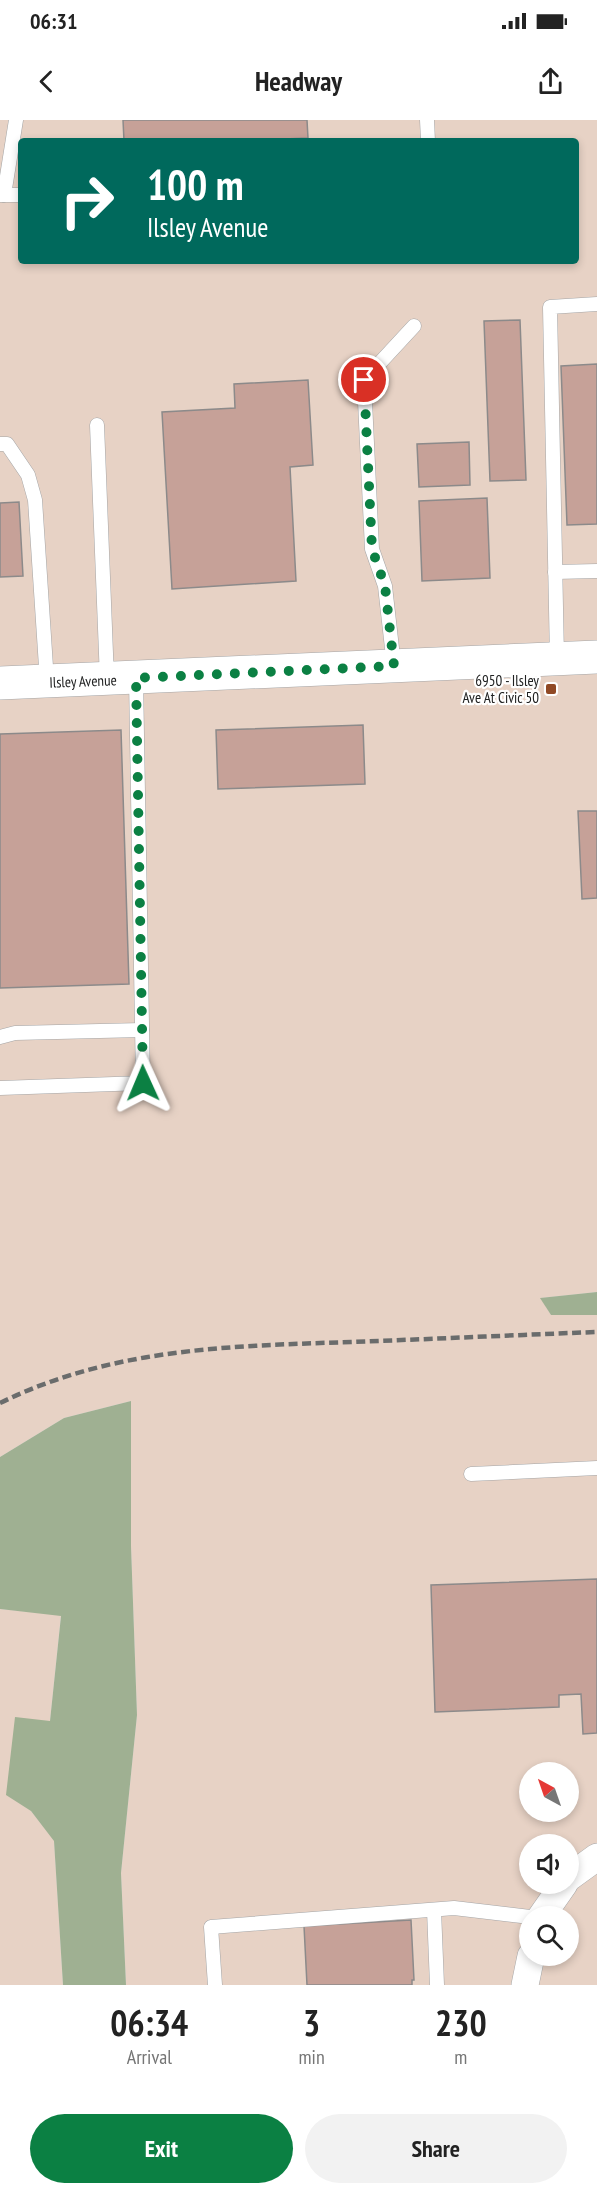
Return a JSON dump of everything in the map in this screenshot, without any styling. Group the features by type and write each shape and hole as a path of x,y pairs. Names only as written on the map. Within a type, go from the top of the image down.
{"street":[{"name":"Ilsley Avenue","path":"0,683 597,657"},
{"path":"579,1870 597,1857"},
{"path":"525,1985 529,1966"}],"lane":[{"path":"16,120 2,195 18,195"},
{"path":"427,120 428,138"},
{"path":"557,658 550,307 597,304"},
{"path":"394,666 385,586 372,549 364,380 414,326"},
{"path":"0,1088 143,1083 122,679 97,425"},
{"path":"0,444 7,444 28,475 35,500 47,682"},
{"path":"555,572 597,571"},
{"path":"0,1037 15,1033 142,1030"},
{"path":"471,1474 597,1468"},
{"path":"215,1985 211,1927 453,1908 519,1916"},
{"path":"434,1910 437,1985"}],"shaded area":[{"path":"0,120 597,120 597,1292 541,1298 551,1315 597,1315 597,1985 126,1985 121,1873 137,1715 131,1546 131,1401 64,1418 0,1457"},
{"path":"0,1609 61,1615 50,1721 31,1811 54,1840 63,1985 0,1985"}],"green space":[{"path":"597,1292 597,1315 551,1315 540,1298"},
{"path":"131,1401 131,1546 137,1715 121,1873 126,1985 63,1985 54,1841 31,1811 6,1795 15,1717 50,1721 61,1616 0,1609 0,1457 64,1418"}],"building":[{"path":"123,120 307,120 308,138 124,138"},
{"path":"520,320 526,480 490,481 484,321"},
{"path":"597,364 597,524 567,525 561,366"},
{"path":"308,380 313,465 290,467 296,581 172,589 162,412 235,408 234,384"},
{"path":"469,442 470,485 419,487 417,444"},
{"path":"487,498 490,578 422,581 419,501"},
{"path":"19,502 23,576 0,577 0,503"},
{"path":"363,725 365,784 218,789 216,730"},
{"path":"121,730 129,984 0,988 0,734"},
{"path":"578,811 597,811 597,898 582,899"},
{"path":"597,1579 597,1733 583,1734 581,1694 559,1695 559,1707 435,1712 431,1585"},
{"path":"411,1920 414,1980 412,1980 412,1985 307,1985 304,1926"}],"railway":[{"path":"0,1403 42,1385 85,1371 172,1353 260,1345 597,1332"}],"place":[{"name":"6950 - Ilsley Ave At Civic 50","path":"551,689"}],"route":[{"path":"143,1083 136,678 394,666 385,586 372,549 364,380"}]}
